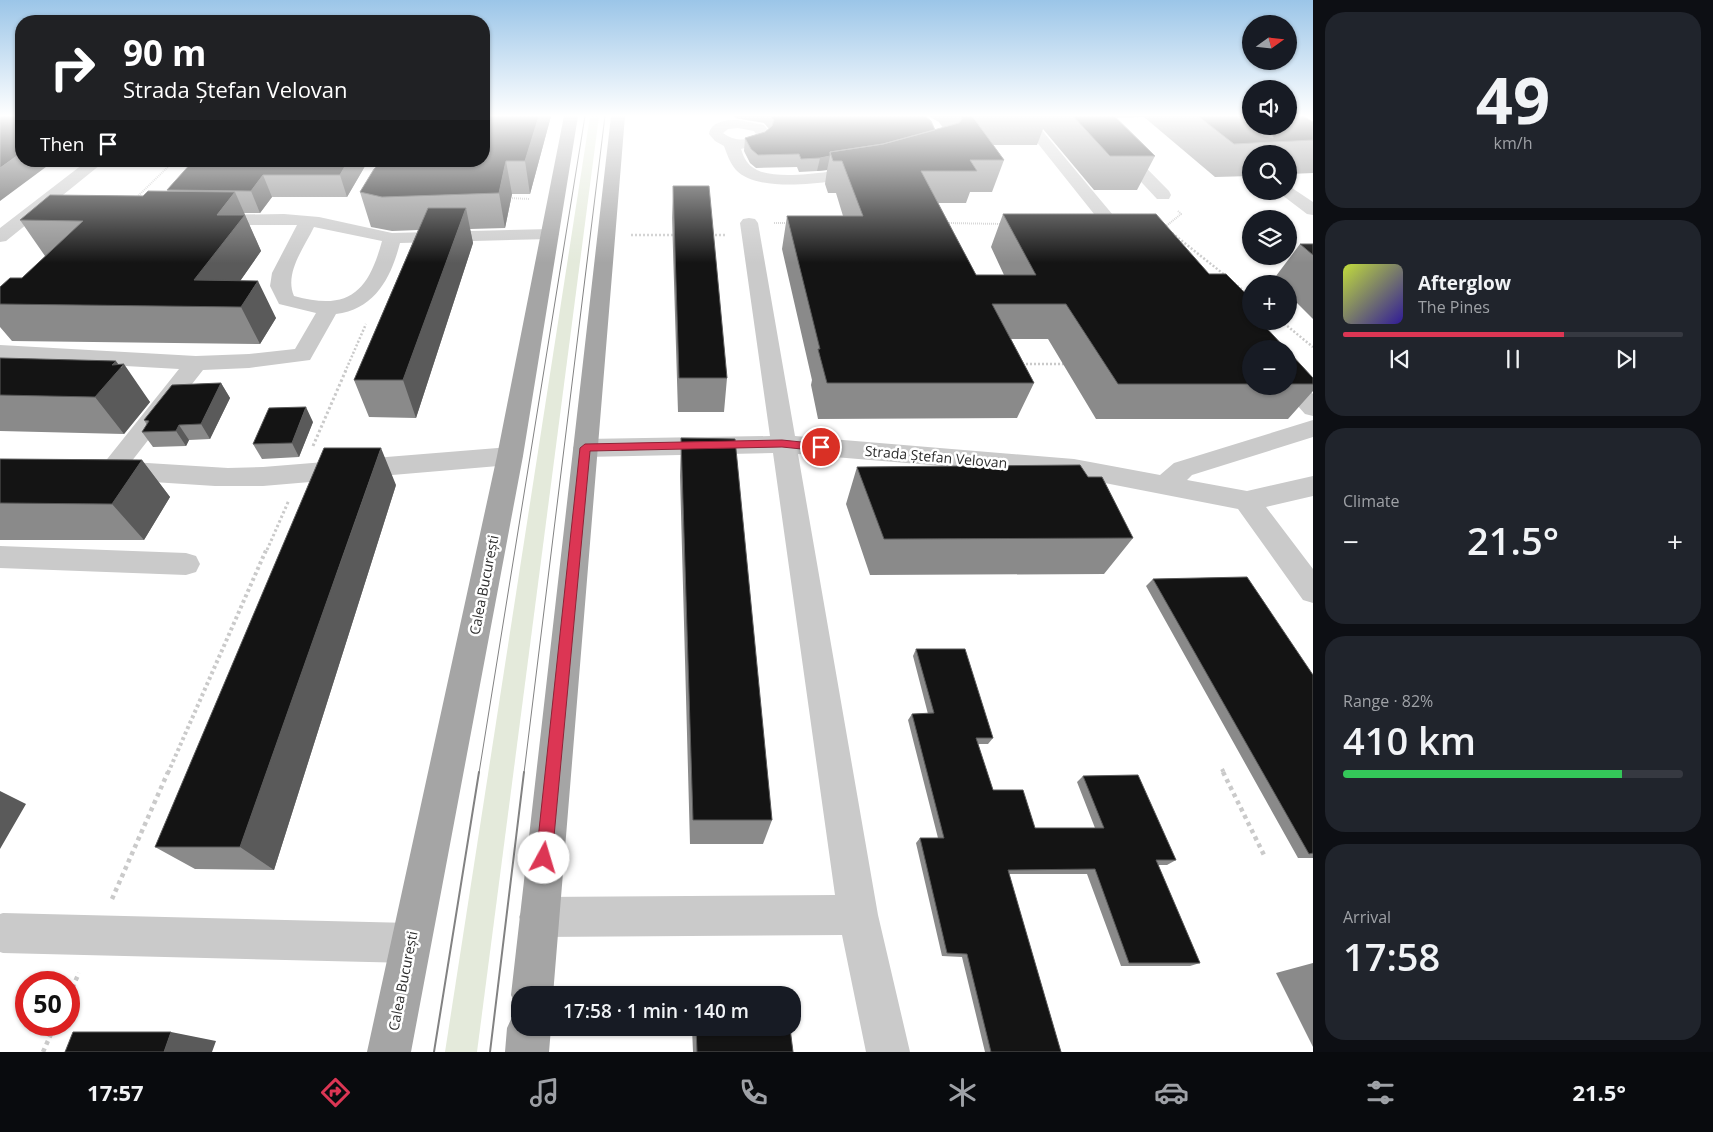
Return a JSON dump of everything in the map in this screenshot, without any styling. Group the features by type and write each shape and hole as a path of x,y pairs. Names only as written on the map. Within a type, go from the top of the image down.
{"main road":[{"name":"Calea București","path":"389,1052 510,456 562,165"},
{"path":"533,986 613,165"},
{"path":"526,1052 528,1036"}],"street":[{"path":"741,165 755,175 812,179 877,168"},
{"path":"1063,165 1112,225"},
{"path":"1134,165 1163,195"},
{"path":"0,237 89,167"},
{"path":"1297,198 1313,210"},
{"path":"25,217 51,218"},
{"path":"192,219 355,220 366,233 392,238 550,234"},
{"path":"308,221 282,273 280,286 286,300 310,309 328,310 350,305 370,293 383,271 392,238"},
{"path":"750,229 782,444 858,915 888,1052"},
{"path":"0,352 196,363 250,361 302,355 328,310"},
{"path":"196,363 117,463 122,471 229,477 302,473 463,457 510,456"},
{"path":"1297,391 1313,408"},
{"path":"1166,484 1183,469 1313,428"},
{"name":"Strada Ștefan Velovan","path":"585,448 782,444 1074,468 1166,484 1247,501"},
{"path":"1313,486 1247,501 1313,591"},
{"path":"0,557 186,564"},
{"path":"539,917 858,915"},
{"path":"4,933 411,943"}],"path":[{"path":"134,199 168,167"},
{"path":"502,198 530,198"},
{"path":"702,235 797,223"},
{"path":"943,224 1012,224"},
{"path":"1112,225 1165,227 1242,290"},
{"path":"606,234 683,235"},
{"path":"80,971 302,473 367,319"},
{"path":"1292,330 1313,347"},
{"path":"1013,364 1072,363"},
{"path":"1222,769 1264,855"},
{"path":"43,1052 50,1036"}],"green space":[{"path":"582,165 593,165 477,1052 445,1052"}],"building":[{"path":"490,165 505,165 499,193 382,197 360,192 376,167 490,167"},
{"path":"844,165 973,165 977,171 921,171 976,275 1036,275 1003,214 1156,214 1209,274 1226,274 1242,290 1242,330 1268,330 1278,340 1242,340 1242,384 1118,384 1066,304 992,304 1034,383 827,383 787,216 863,216"},
{"path":"188,167 345,167 340,175 263,175 251,191 167,190"},
{"path":"673,186 709,186 727,378 679,378"},
{"path":"148,191 235,192 217,215 245,215 194,280 258,281 241,307 0,304 0,287 10,278 22,278 83,221 20,220 50,195 143,196"},
{"path":"428,208 466,208 403,380 354,380"},
{"path":"1300,244 1313,244 1313,255"},
{"path":"0,358 116,361 112,365 124,364 95,397 0,395"},
{"path":"1297,361 1313,378 1313,384 1297,384"},
{"path":"221,383 201,424 179,425 176,431 142,432 149,421 144,420 172,385"},
{"path":"306,407 292,443 253,444 269,408"},
{"path":"681,438 735,439 772,820 693,820"},
{"path":"324,448 381,448 240,847 155,847"},
{"path":"0,459 142,460 112,504 0,503"},
{"path":"1080,465 1088,477 1102,477 1133,538 884,539 857,467"},
{"path":"1247,577 1313,675 1313,853 1309,854 1153,579"},
{"path":"916,649 965,649 993,738 976,738 993,790 1023,790 1035,828 1104,828 1083,776 1138,775 1176,860 1156,860 1200,963 1129,963 1095,869 1008,870 1061,1052 991,1052 967,954 947,953 920,838 944,838 912,714 934,713"},
{"path":"80,1032 171,1032 164,1052 65,1052 71,1036 80,1036"},
{"path":"696,1036 791,1036 793,1052 697,1052"}],"tram line":[{"path":"479,773 577,165"},
{"path":"524,773 599,165"},
{"path":"434,1052 479,772"},
{"path":"490,1052 524,772"}],"route":[{"path":"544,858 585,448 782,444 821,447"}]}
